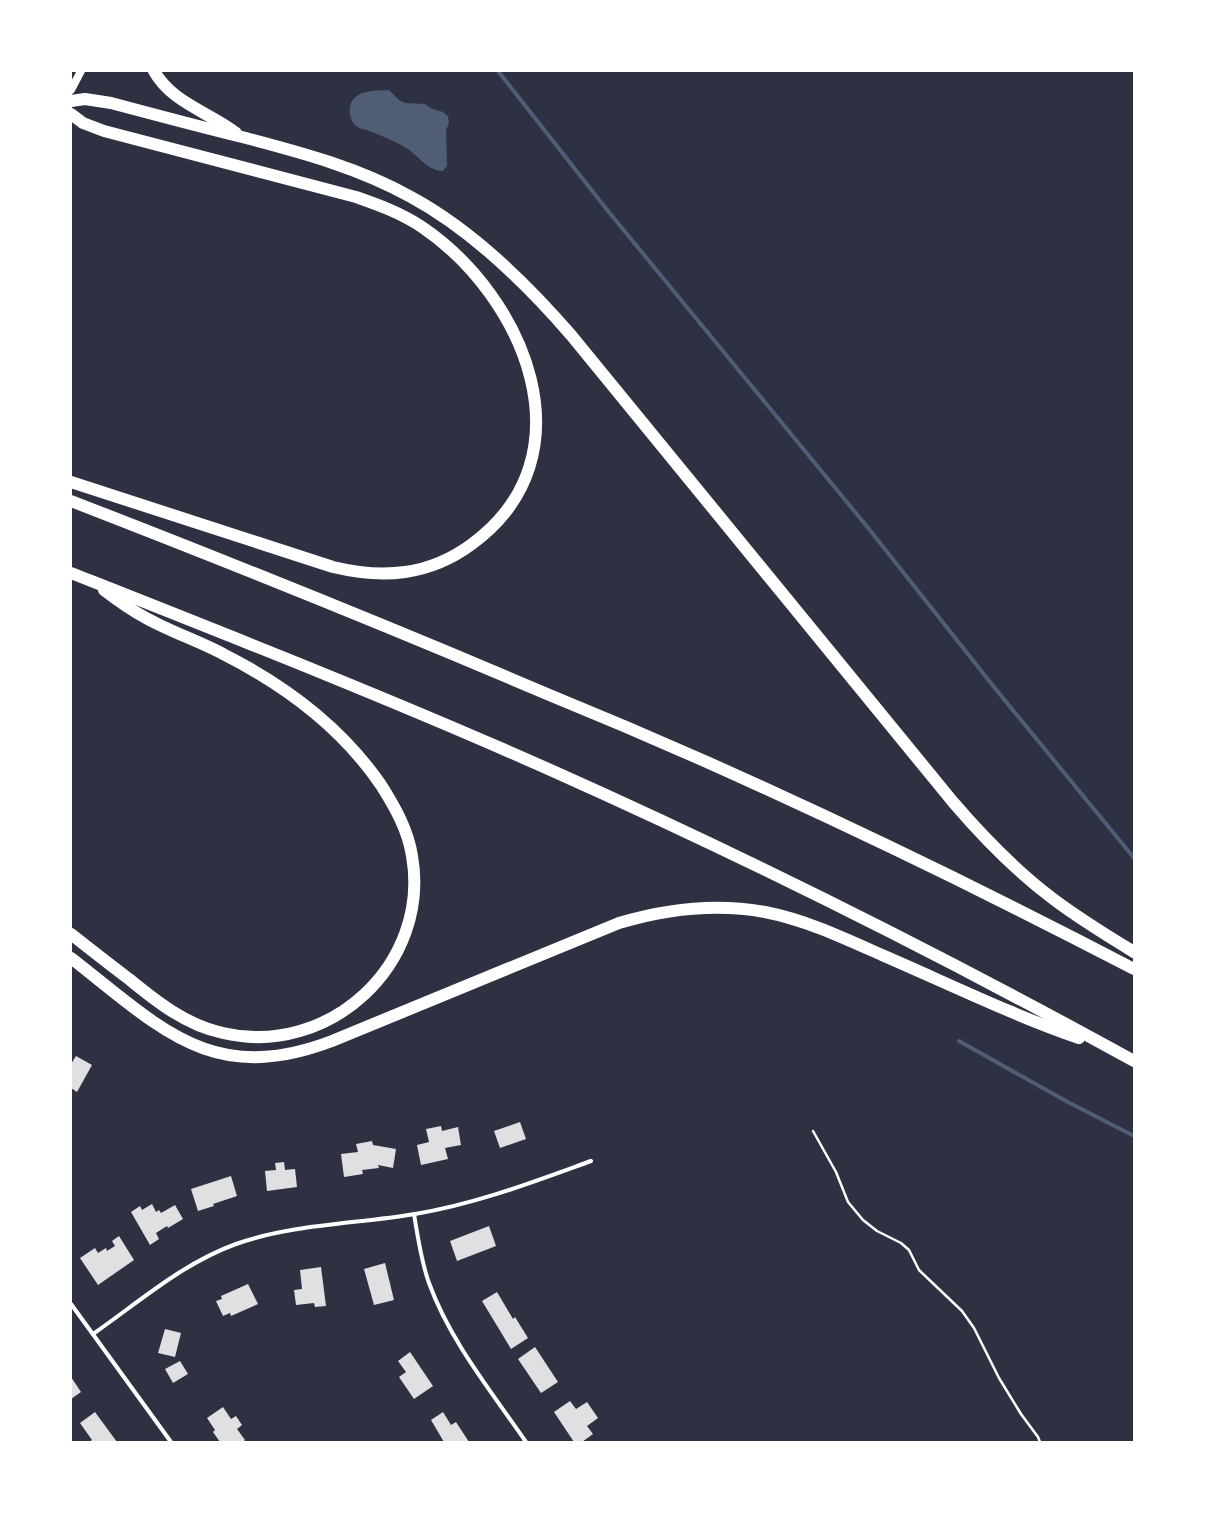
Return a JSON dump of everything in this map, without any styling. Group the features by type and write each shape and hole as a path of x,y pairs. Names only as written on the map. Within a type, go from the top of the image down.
{"highway":[{"path":"154,71 168,90 180,100 215,118 242,137"},
{"path":"71,101 85,99 111,103 342,165 397,189 444,217 469,236 509,270 546,307 571,335 968,820 1012,865 1051,897 1082,920 1134,952"},
{"path":"71,114 83,123 104,131 356,197 391,209 422,227 467,267 489,292 502,311 514,333 525,362 534,391 537,414 536,437 531,458 519,490 500,519 480,538 456,554 431,566 405,572 371,574 333,566 71,482"},
{"path":"71,501 300,591 705,761 927,865 1134,969"},
{"path":"71,573 397,704 620,802 736,856 866,920 1134,1061"},
{"path":"71,934 157,1001 186,1020 211,1030 237,1036 264,1037 284,1035 310,1029 326,1021 349,1008 370,989 391,964 402,940 410,916 414,890 413,863 402,821 372,772 327,723 293,696 254,671 199,642 142,616 92,581"},
{"path":"71,958 155,1024 182,1040 221,1054 248,1058 273,1057 293,1054 321,1045 619,923 651,914 674,911 711,907 736,908 775,914 817,927 1028,1019 1074,1036 1107,1046"}],"main road":[{"path":"71,90 81,71"}],"street":[{"path":"94,1334 188,1268 236,1244 261,1236 286,1231 414,1214 447,1208 507,1192 591,1161"},
{"path":"414,1214 420,1252 428,1282 441,1312 474,1368 526,1442"},
{"path":"71,1304 171,1442"}],"path":[{"path":"813,1131 836,1172 848,1202 863,1220 877,1231 901,1243 909,1250 919,1270 962,1311 974,1328 999,1378 1040,1442"}],"water":[{"path":"389,90 399,100 405,103 425,104 430,108 443,112 448,116 449,123 446,130 447,166 443,171 427,165 403,146 358,127 353,123 350,108 354,98 363,93"}],"building":[{"path":"76,1056 92,1065 77,1092 71,1088 71,1064"},
{"path":"520,1122 526,1139 500,1148 494,1131"},
{"path":"441,1126 442,1131 458,1127 461,1145 445,1148 448,1159 421,1165 417,1145 429,1142 426,1129"},
{"path":"372,1141 373,1145 396,1149 393,1168 378,1165 379,1168 362,1170 363,1174 344,1177 341,1154 358,1152 356,1144"},
{"path":"284,1162 285,1170 295,1169 297,1187 267,1191 265,1171 276,1170 275,1163"},
{"path":"231,1176 237,1196 198,1211 191,1189"},
{"path":"152,1204 156,1212 159,1210 161,1213 175,1205 183,1219 156,1233 159,1239 150,1245 131,1212 140,1206 142,1210"},
{"path":"489,1226 496,1246 457,1261 450,1241"},
{"path":"119,1236 134,1260 98,1285 80,1258 95,1248 98,1253 106,1248 107,1251 115,1246 112,1241"},
{"path":"385,1263 394,1300 374,1305 364,1269"},
{"path":"321,1267 326,1306 315,1307 314,1303 296,1305 294,1290 302,1289 300,1270"},
{"path":"248,1284 258,1304 231,1316 230,1313 223,1316 216,1301 222,1299 221,1296"},
{"path":"497,1292 513,1319 515,1317 528,1338 511,1349 482,1301"},
{"path":"165,1329 181,1333 175,1357 158,1353"},
{"path":"535,1347 558,1382 541,1393 518,1359"},
{"path":"410,1352 433,1386 414,1399 399,1377 406,1372 398,1361"},
{"path":"180,1361 188,1374 173,1383 165,1369"},
{"path":"71,1377 81,1392 71,1399"},
{"path":"570,1401 576,1409 587,1402 598,1418 587,1426 593,1434 582,1442 574,1442 554,1412"},
{"path":"223,1407 231,1419 236,1416 242,1425 237,1429 245,1440 243,1442 220,1442 213,1432 215,1430 207,1418"},
{"path":"95,1412 117,1442 89,1442 92,1440 80,1423"},
{"path":"443,1412 451,1425 456,1422 469,1442 444,1442 431,1420"}],"waterway":[{"path":"498,71 608,211 869,529 994,687 1134,858"},
{"path":"959,1041 1066,1101 1134,1136"}]}
